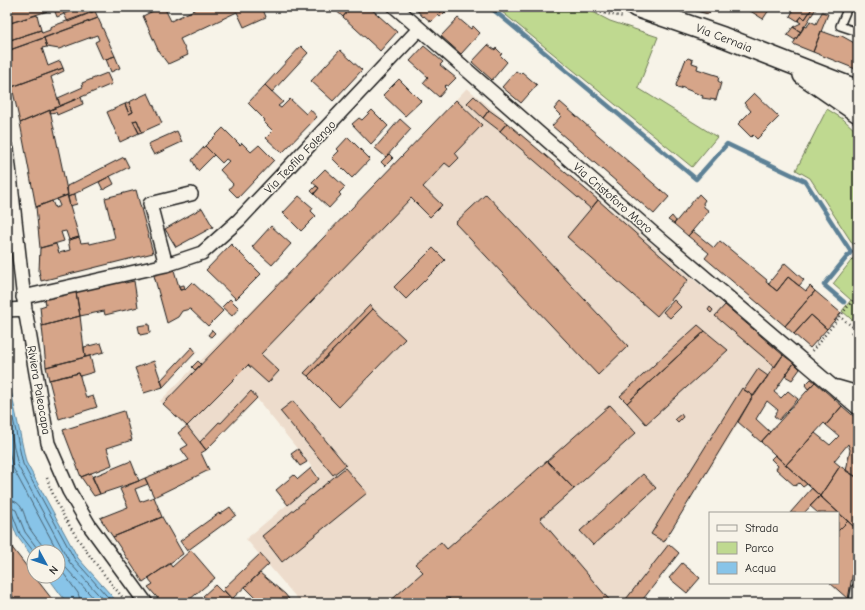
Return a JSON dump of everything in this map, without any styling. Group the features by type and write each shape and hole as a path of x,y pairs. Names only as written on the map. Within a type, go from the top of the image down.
{"main road":[{"name":"Via Cernaia","path":"633,13 723,37 788,63 824,75 858,90"},
{"name":"Via Cernaia","path":"788,63 858,113"}],"street":[{"name":"Via Cristoforo Moro","path":"395,7 801,361 858,408"},
{"name":"Via Teofilo Folengo","path":"7,310 24,303 166,265 202,253 239,220 419,29"},
{"name":"Riviera Paleocapa","path":"7,149 15,207 24,303 48,443 69,491 89,525 146,603"},
{"path":"166,265 150,204 191,194"},
{"name":"Via Cristoforo Moro","path":"833,386 858,393"},
{"path":"856,603 858,590"}],"lane":[{"path":"848,7 840,26 858,32"}],"path":[{"path":"586,7 597,12 633,13"},
{"path":"801,361 808,356 858,294"},
{"path":"839,316 858,331"},
{"path":"851,333 855,329"}],"shaded area":[{"path":"467,88 782,354 664,541 679,552 640,603 301,603 246,539 320,477 257,399 205,450 185,426 160,401 311,251"}],"green space":[{"path":"496,7 583,7 610,21 658,37 638,88 717,137 692,167"},
{"path":"827,109 843,119 858,133 858,252 810,178 796,170"},
{"path":"858,252 858,325 842,311 851,300 833,284"}],"water":[{"path":"7,372 26,462 78,558 118,603 67,603 53,584 66,584 66,544 26,544 26,548 17,536 7,510"}],"building":[{"path":"7,7 61,7 64,14 57,17 54,9 7,24"},
{"path":"76,7 94,7 95,11 68,22 64,14 77,8"},
{"path":"164,7 171,21 200,7 262,7 266,17 244,27 237,12 180,39 188,55 168,64 159,52 143,16"},
{"path":"332,7 351,7 343,17"},
{"path":"351,7 369,7 397,32 380,51 343,17"},
{"path":"414,7 452,7 446,13 443,10 431,22 424,16 423,17"},
{"path":"699,7 713,7 708,14 696,11"},
{"path":"744,7 771,7 763,19"},
{"path":"787,7 813,7 805,19 802,16 798,21 790,16 793,11"},
{"path":"813,7 817,7 801,32 793,27 801,23 798,21 802,16 805,19"},
{"path":"443,10 445,12 440,17 438,15"},
{"path":"95,11 98,18 7,51 7,41 41,30 42,33 50,30 50,27"},
{"path":"822,12 828,14 813,52 793,44 804,26 807,27 810,21 816,24"},
{"path":"37,15 41,30 7,41 7,24"},
{"path":"98,18 115,56 103,60 95,42 99,40 97,35 59,49 47,47 44,38"},
{"path":"458,18 471,29 473,26 480,33 461,54 441,36"},
{"path":"793,27 801,32 795,40 787,35"},
{"path":"821,31 838,37 840,35 858,45 858,70 813,52"},
{"path":"44,38 47,47 42,48 48,66 60,61 63,68 12,87 7,61 7,51"},
{"path":"488,45 495,50 496,48 507,62 492,80 472,62"},
{"path":"301,46 308,53 272,92 265,85"},
{"path":"424,46 443,62 440,65 456,78 448,86 446,85 444,87 446,89 439,97 423,83 428,77 410,61"},
{"path":"340,50 362,70 333,101 311,81"},
{"path":"115,56 120,68 111,72 106,59"},
{"path":"688,58 693,60 692,63 698,65 697,69 719,76 718,81 721,83 716,100 702,98 703,96 681,87 681,89 677,88 676,85 685,61"},
{"path":"63,68 64,71 51,77 60,106 20,123 12,87"},
{"path":"516,71 520,74 522,72 537,85 521,103 502,87"},
{"path":"107,73 112,84 60,106 58,98 83,87 82,83"},
{"path":"399,79 421,101 405,116 383,95"},
{"path":"265,85 283,102 278,106 281,108 290,99 306,114 310,109 317,117 282,153 266,138 273,131 263,121 265,120 248,103"},
{"path":"148,93 162,123 142,132 137,120 133,121 139,133 120,142 107,112 125,104 129,114 133,112 129,102"},
{"path":"754,93 779,117 757,139 753,135 751,137 738,124 751,111 744,103"},
{"path":"474,96 489,110 483,118 467,103"},
{"path":"81,97 83,104 57,115 56,112 50,113 50,110"},
{"path":"456,100 482,125 455,153 459,158 450,167 445,163 423,187 442,205 430,217 411,198 261,354 279,371 268,383 248,365 187,426 163,404"},
{"path":"129,102 133,112 129,114 125,104"},
{"path":"560,102 669,197 654,214 552,126 561,116 554,109"},
{"path":"50,110 68,195 36,207 20,123"},
{"path":"372,110 388,126 371,144 352,124 359,118 362,120"},
{"path":"489,110 507,123 500,131 483,118"},
{"path":"400,119 411,129 386,157 375,148"},
{"path":"137,120 142,132 139,133 133,121"},
{"path":"507,123 598,200 591,209 500,131"},
{"path":"223,128 240,145 242,143 251,152 259,145 274,160 238,198 229,189 233,184 220,170 229,161 226,159 222,163 205,146"},
{"path":"177,131 182,142 154,155 148,144"},
{"path":"348,137 370,159 352,178 332,158 339,151 337,149"},
{"path":"205,146 214,155 198,171 192,160"},
{"path":"389,154 393,158 385,166 381,162"},
{"path":"124,157 129,167 68,197 67,186"},
{"path":"325,169 345,187 339,193 341,195 329,208 314,194 319,188 312,182"},
{"path":"110,176 114,184 103,190 99,182"},
{"path":"316,186 319,188 314,194 311,191"},
{"path":"136,190 153,253 41,281 39,271 40,248 56,244 59,253 70,250 68,240 79,237 81,243 89,242 90,244 115,238 105,198"},
{"path":"75,194 77,204 70,206 68,197"},
{"path":"486,194 628,346 598,375 455,223"},
{"path":"699,194 705,200 703,203 704,207 709,211 688,236 674,224"},
{"path":"67,195 79,237 69,240 66,231 61,232 64,241 40,248 36,207 52,201 55,208 60,206 57,199"},
{"path":"299,196 313,208 311,211 316,216 301,231 283,213"},
{"path":"598,200 688,280 657,316 567,237"},
{"path":"202,208 213,227 176,247 165,229"},
{"path":"672,216 676,221 674,224 668,220"},
{"path":"271,226 291,244 272,265 252,247"},
{"path":"693,231 714,248 720,241 767,280 766,282 777,291 788,277 806,291 810,286 815,291 785,326 705,258 709,253 688,236"},
{"path":"231,244 261,274 236,299 206,270"},
{"path":"433,248 445,260 406,299 394,287"},
{"path":"785,263 804,280 799,286 788,277 777,291 768,284"},
{"path":"173,267 180,290 185,289 192,282 223,311 208,326 190,309 182,311 178,317 167,323 153,272"},
{"path":"123,280 125,283 134,281 138,307 105,315 104,311 80,316 76,292"},
{"path":"184,285 185,289 180,290 179,286"},
{"path":"815,291 841,313 827,329 811,315 794,334 785,326"},
{"path":"76,292 80,316 42,326 40,307 46,305 45,299"},
{"path":"230,299 239,308 232,316 222,307"},
{"path":"674,300 681,307 670,318 663,312"},
{"path":"370,305 373,309 308,376 304,373"},
{"path":"725,305 783,355 775,367 715,316"},
{"path":"710,307 713,310 711,313 708,310"},
{"path":"373,309 405,339 339,407 308,376"},
{"path":"811,315 827,329 810,348 794,334"},
{"path":"80,316 85,357 46,367 42,326"},
{"path":"149,324 150,333 140,335 138,326"},
{"path":"698,325 705,331 627,403 620,396"},
{"path":"212,330 215,333 211,337 208,335"},
{"path":"705,331 728,350 646,424 627,403"},
{"path":"101,343 104,352 85,357 84,347"},
{"path":"192,347 196,352 163,387 161,380"},
{"path":"783,355 794,363 774,392 781,398 788,391 798,399 779,420 774,416 778,410 767,401 756,419 770,432 761,442 738,422 753,396"},
{"path":"90,356 94,372 80,376 79,373 49,380 46,367"},
{"path":"154,361 163,387 144,393 135,368"},
{"path":"198,361 201,364 195,370 192,367"},
{"path":"794,363 800,369 792,380 785,376"},
{"path":"758,369 768,376 754,396 744,390"},
{"path":"79,373 86,398 93,396 97,407 59,419 49,380"},
{"path":"811,379 815,382 808,389 805,385"},
{"path":"815,382 842,406 826,425 824,423 786,465 761,442"},
{"path":"742,388 753,396 664,542 651,534"},
{"path":"251,391 257,398 206,450 200,442 219,422 221,423"},
{"path":"293,401 346,465 333,475 280,411"},
{"path":"610,405 636,433 574,489 547,461"},
{"path":"842,406 858,420 858,478 846,471 850,450 848,444 834,461 840,466 820,496 786,465 815,433 830,445 839,436 826,425"},
{"path":"124,411 132,440 107,448 112,465 81,477 63,430"},
{"path":"681,414 683,417 678,422 675,419"},
{"path":"187,426 206,450 201,453 209,470 154,497 145,478 189,460 181,449 188,445 178,433"},
{"path":"298,449 307,462 300,466 291,454"},
{"path":"775,455 807,484 803,487 799,483 795,486 776,469 778,466 771,459"},
{"path":"131,461 139,481 100,494 92,477"},
{"path":"547,461 574,489 540,519 612,603 453,603 449,598 443,603 388,603 423,572 415,564 441,542 447,549"},
{"path":"840,466 858,478 858,534 854,534 855,528 820,496"},
{"path":"311,468 319,479 288,505 276,490 294,475 298,479"},
{"path":"345,468 367,493 282,562 262,536"},
{"path":"91,473 100,494 94,496 81,477"},
{"path":"643,474 656,488 593,545 580,531"},
{"path":"145,478 148,484 135,489 140,502 154,497 162,517 113,537 100,518 128,507 120,489"},
{"path":"812,488 820,496 805,512 791,512"},
{"path":"820,496 838,512 817,512 810,506"},
{"path":"230,507 236,515 187,551 180,541 219,513 220,514"},
{"path":"839,513 848,521 839,530"},
{"path":"162,517 183,554 143,582 113,537"},
{"path":"848,521 855,528 854,534 858,534 858,544 848,599 831,584 839,584 839,530"},
{"path":"7,541 26,566 26,584 40,584 55,603 19,603 7,590"},
{"path":"669,544 679,553 640,603 623,603"},
{"path":"191,550 215,578 189,600 192,603 162,603 148,587 153,584 148,578 170,564 172,567"},
{"path":"260,554 269,564 232,599 223,589"},
{"path":"682,563 700,578 687,593 669,578"},
{"path":"260,573 285,594 292,603 261,603 245,587"},
{"path":"215,585 232,599 229,603 210,603 203,596"}],"waterway":[{"path":"490,7 696,179 727,144 805,181 851,252 824,285 844,302"}]}
